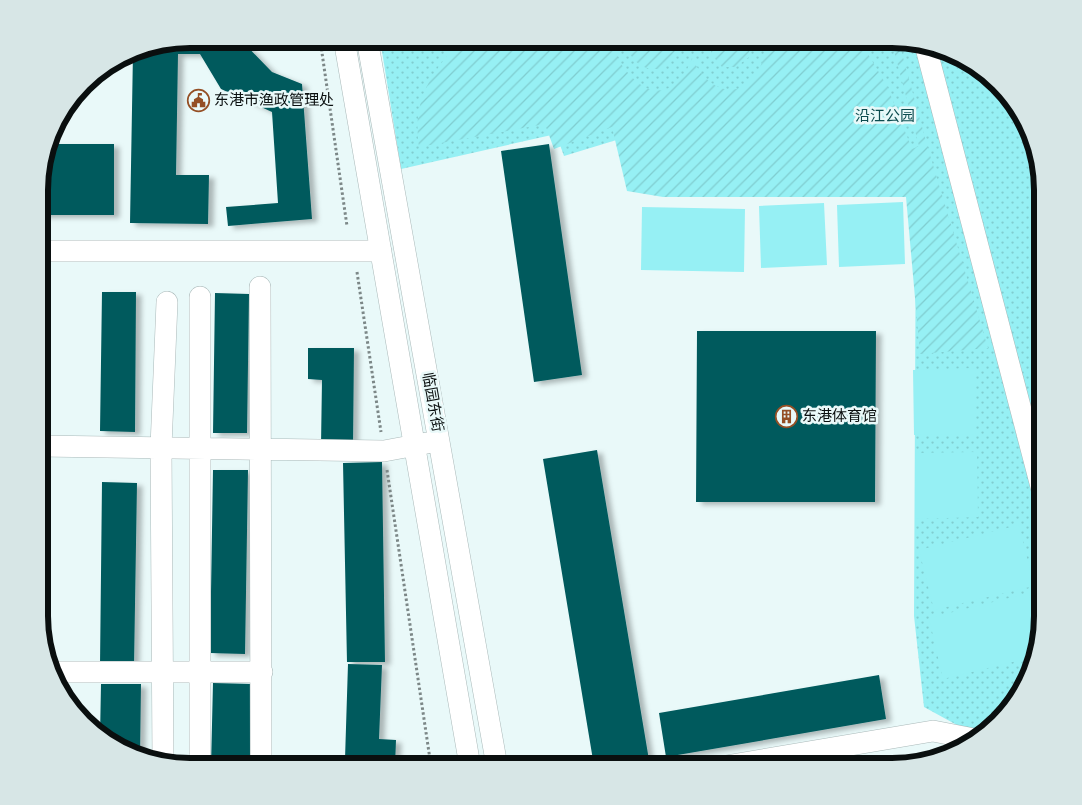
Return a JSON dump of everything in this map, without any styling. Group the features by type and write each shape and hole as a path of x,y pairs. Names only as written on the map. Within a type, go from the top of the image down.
{"street":[{"name":"临园东街","path":"346,48 469,757"},
{"name":"临园东街","path":"369,48 496,757"},
{"path":"927,52 1034,460"},
{"path":"48,250 381,251"},
{"path":"260,287 262,757"},
{"path":"200,297 202,448 200,757"},
{"path":"163,755 161,447 167,302"},
{"path":"48,446 384,450 440,440"},
{"path":"60,672 262,672"},
{"path":"774,758 933,731 965,737"}],"path":[{"path":"321,48 347,226"},
{"path":"357,270 430,757"}],"green space":[{"name":"沿江公园","path":"381,48 902,48 920,50 955,62 986,83 1011,111 1020,127 1030,153 1034,180 1034,625 1032,643 1020,678 1011,694 993,716 972,733 924,707 914,616 916,195 623,138 564,156 556,134 401,169"},
{"path":"454,48 614,48 620,62 626,70 638,83 648,88 657,90 673,85 681,78 692,58 702,74 714,85 726,89 738,89 749,83 758,72 764,48 864,48 887,86 912,149 919,146 893,48 900,48 927,145 988,348 920,354 906,197 663,197 627,191 612,127 554,149 545,124 419,147 418,115 421,101 426,88 441,63"},
{"path":"628,48 674,48 675,50 673,59 659,69 639,64 630,54"},
{"path":"711,48 750,48 749,57 736,67 722,67 711,54"},
{"path":"903,202 905,264 839,267 837,205"},
{"path":"824,203 827,265 761,268 759,206"},
{"path":"642,207 745,209 744,272 641,270"},
{"path":"975,368 976,434 914,435 913,370"},
{"path":"977,452 978,517 916,519 915,453"},
{"path":"1019,525 1034,586 934,610 919,550"},
{"path":"1029,593 1034,614 1034,625 1028,658 943,679 929,618"}],"building":[{"path":"180,48 249,48 272,72 302,84 312,219 228,226 226,207 278,203 272,112 221,89 200,54 178,54 176,175 209,175 208,224 130,223 133,59 153,52"},
{"path":"55,144 114,144 114,215 48,215 49,171"},
{"path":"549,144 582,375 534,382 501,151"},
{"path":"102,292 136,292 135,432 100,431"},
{"path":"215,293 249,294 247,433 213,433"},
{"name":"东港体育馆","path":"697,331 876,331 875,502 696,502"},
{"path":"308,348 354,348 353,445 321,445 322,380 308,379"},
{"path":"597,450 649,758 593,758 543,459"},
{"path":"382,462 385,662 347,662 343,463"},
{"path":"213,470 248,470 245,654 210,653"},
{"path":"102,482 137,483 134,666 100,666"},
{"path":"348,664 382,665 379,739 396,740 395,757 345,757"},
{"path":"879,675 886,719 666,757 659,713"},
{"path":"213,683 253,684 251,757 211,757"},
{"path":"101,684 141,684 140,749 118,738 100,726"}],"place":[{"name":"东港市渔政管理处","path":"198,100"},
{"name":"东港体育馆","path":"786,416"}]}
